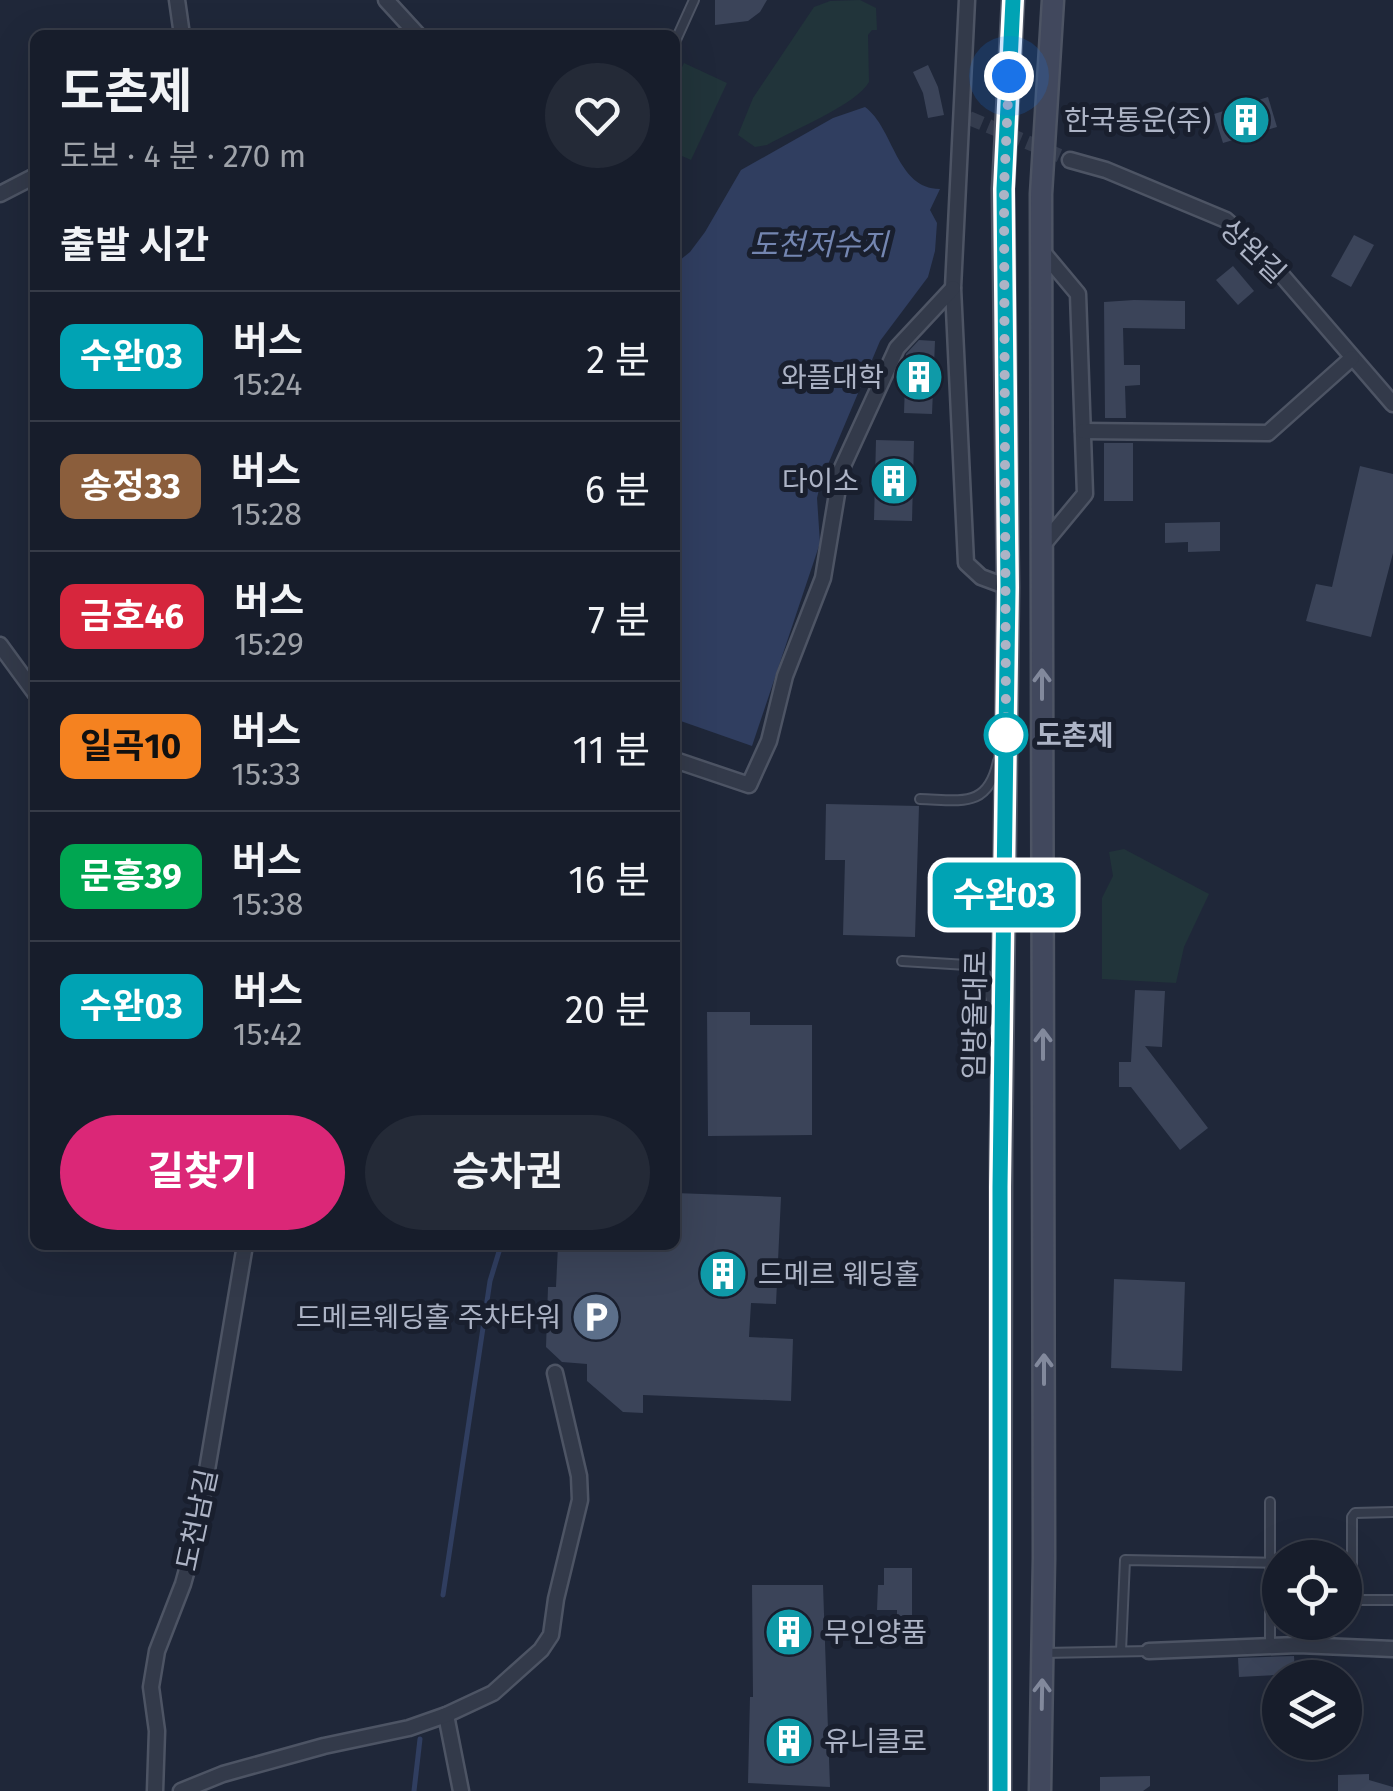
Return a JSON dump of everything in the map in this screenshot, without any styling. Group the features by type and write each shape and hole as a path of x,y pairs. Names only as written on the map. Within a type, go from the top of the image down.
{"main road":[{"name":"임방울대로","path":"1000,1791 1008,587 1004,189 1013,0"},
{"path":"1040,1791 1041,194 1052,0"}],"street":[{"path":"176,0 181,30"},
{"path":"967,0 965,118 953,288 966,563 981,577 1008,587"},
{"path":"389,1 414,30"},
{"name":"상완길","path":"1070,160 1106,170 1226,220 1260,250 1393,404"},
{"path":"0,194 30,179"},
{"path":"1041,250 1078,294 1085,494 1042,546"},
{"path":"680,762 749,785 769,740 786,676 823,578 840,470 897,348 953,288"},
{"path":"1083,431 1268,433 1352,358"},
{"path":"0,645 30,686"},
{"name":"도천남길","path":"155,1791 156,1731 151,1703 157,1651 178,1600 195,1542 244,1250"},
{"path":"181,1791 223,1774 446,1716 493,1693 541,1650 551,1634 580,1500 580,1476 555,1373"},
{"path":"1149,1651 1270,1646 1393,1649"},
{"path":"446,1716 461,1791"}],"lane":[{"path":"680,31 694,0"},
{"path":"920,799 967,800 983,795 993,783 1006,722"},
{"path":"902,961 967,966 986,975 1002,1047"},
{"path":"1270,1502 1273,1540"},
{"path":"1350,1540 1355,1512 1393,1512"},
{"path":"1121,1652 1125,1560 1262,1564"},
{"path":"1362,1600 1393,1600"},
{"path":"1270,1640 1270,1646"},
{"path":"1043,1653 1149,1651"}],"shaded area":[{"path":"860,0 876,8 877,30 868,35 869,82 862,91 767,145 755,147 738,135 753,98 814,7 830,1"},
{"path":"684,63 727,83 691,160 680,155 680,71"},
{"path":"1124,849 1209,894 1184,947 1176,983 1102,979 1102,898 1113,876 1109,852"}],"water":[{"name":"도천저수지","path":"865,107 914,179 940,189 930,210 937,223 935,251 928,277 880,341 821,481 817,498 820,543 752,746 680,721 680,260 705,232 741,170 833,118"}],"building":[{"path":"715,0 767,0 748,21 715,25"},
{"path":"928,65 944,115 928,118 913,72"},
{"name":"한국통운(주)","path":"1268,97 1277,127 1223,143 1214,114"},
{"path":"1354,235 1374,245 1351,287 1331,276"},
{"path":"1233,266 1254,291 1238,305 1216,280"},
{"path":"1185,301 1185,329 1123,328 1124,365 1140,365 1140,385 1125,386 1126,418 1105,418 1104,302"},
{"name":"와플대학","path":"919,340 935,341 932,414 904,413 906,354"},
{"name":"다이소","path":"876,440 914,441 912,521 874,520"},
{"path":"1104,443 1133,443 1133,501 1104,501"},
{"path":"1360,466 1393,474 1393,553 1371,637 1306,621 1316,584 1332,587"},
{"path":"1220,522 1220,551 1188,552 1188,542 1165,543 1165,523"},
{"path":"826,804 919,806 915,937 843,935 845,860 825,860"},
{"path":"1135,990 1165,991 1162,1047 1145,1046 1208,1128 1180,1150 1131,1087 1119,1087 1119,1062 1131,1062"},
{"path":"707,1012 750,1012 750,1025 812,1025 812,1135 708,1136"},
{"path":"680,1193 781,1197 776,1304 751,1303 749,1337 793,1339 791,1401 643,1395 643,1413 623,1412 587,1381 587,1364 562,1362 546,1347 548,1287 556,1287 558,1250 680,1250"},
{"path":"1114,1279 1185,1282 1182,1371 1111,1368"},
{"path":"884,1568 912,1568 912,1616 897,1616 897,1610 877,1610 878,1585 884,1585"},
{"path":"752,1585 823,1585 830,1787 748,1783 753,1697"},
{"path":"1294,1656 1294,1660 1262,1660 1262,1676 1239,1677 1238,1658"},
{"path":"1369,1774 1369,1780 1393,1787 1393,1791 1338,1791 1338,1775"},
{"path":"1150,1776 1150,1786 1143,1791 1100,1791 1100,1777"}],"waterway":[{"path":"443,1595 490,1281 499,1250"},
{"path":"414,1791 420,1739"}],"tunnel":[{"path":"969,118 1070,160"}],"bus line":[{"name":"수완03","path":"1000,1791 1000,1187 1008,587 1004,189 1013,0"}],"place":[{"name":"한국통운(주)","path":"1246,120"},
{"name":"와플대학","path":"919,377"},
{"name":"다이소","path":"894,481"},
{"name":"도촌제","path":"1006,735"},
{"name":"드메르 웨딩홀","path":"723,1274"},
{"name":"드메르웨딩홀 주차타워","path":"596,1317"},
{"name":"무인양품","path":"789,1632"},
{"name":"유니클로","path":"789,1741"}],"route":[{"path":"1006,735 1004,189 1009,76"}]}
